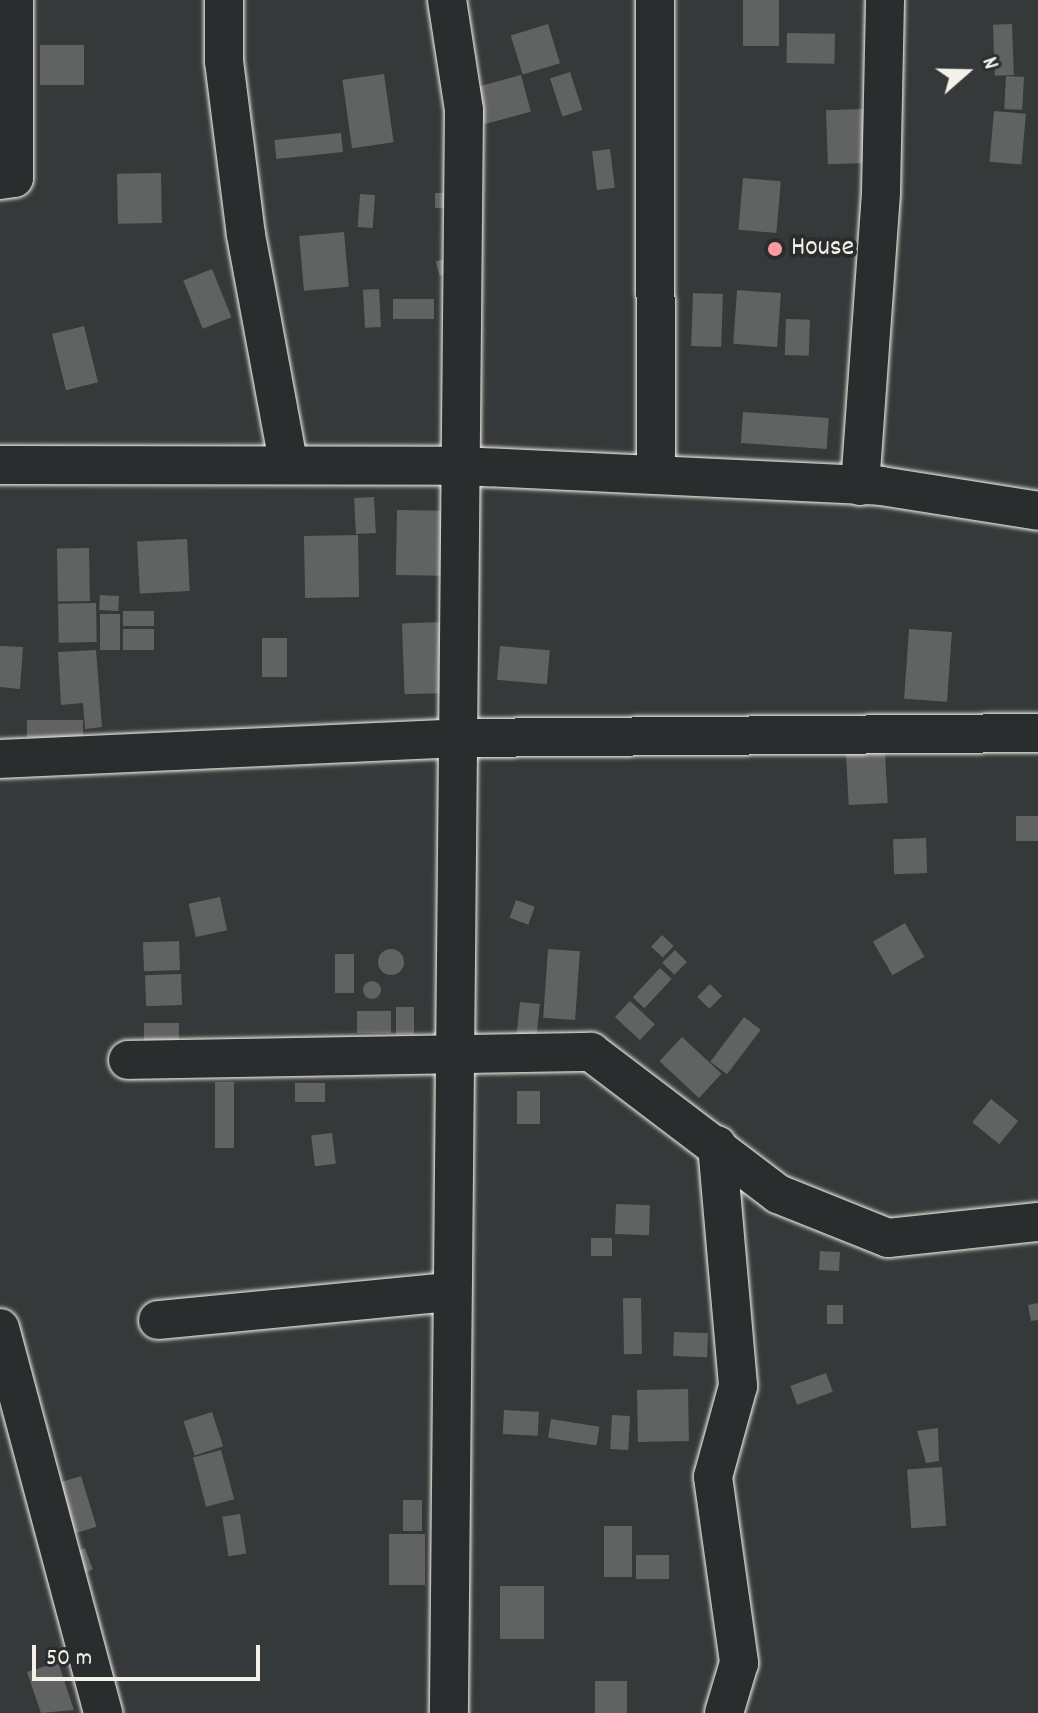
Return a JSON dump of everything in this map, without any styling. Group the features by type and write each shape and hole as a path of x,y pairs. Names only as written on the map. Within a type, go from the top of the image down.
{"street":[{"path":"0,180 14,178 14,0"},
{"path":"224,0 224,61 246,235 288,462"},
{"path":"447,0 464,110 449,1713"},
{"path":"655,0 656,475"},
{"path":"860,486 881,192 885,0"},
{"path":"0,465 288,462 462,466 860,486 1038,511"},
{"path":"0,759 458,738 1038,733"},
{"path":"128,1060 591,1052 778,1194 888,1238 1038,1222"},
{"path":"717,1145 738,1386 713,1477 739,1663 724,1713"},
{"path":"158,1320 451,1292"},
{"path":"0,1328 103,1713"}],"building":[{"path":"743,0 779,0 779,46 743,46"},
{"path":"548,24 560,63 523,75 511,35"},
{"path":"1012,24 1014,75 995,76 993,25"},
{"path":"787,33 835,34 834,64 786,63"},
{"path":"40,45 84,45 84,85 40,85"},
{"path":"570,72 582,110 562,117 550,78"},
{"path":"384,74 394,142 352,148 342,80"},
{"path":"521,75 531,112 484,124 475,87"},
{"path":"1006,76 1024,77 1022,110 1004,109"},
{"path":"864,109 866,163 828,164 826,110"},
{"path":"994,111 1026,114 1021,165 990,162"},
{"path":"341,133 343,152 276,159 274,140"},
{"path":"610,149 615,188 597,190 592,151"},
{"path":"161,173 162,223 118,224 117,174"},
{"path":"743,178 781,181 776,233 738,230"},
{"path":"435,193 450,193 450,208 435,208"},
{"path":"360,194 375,195 373,228 358,227"},
{"path":"344,232 349,287 304,291 299,236"},
{"path":"451,257 455,271 440,276 436,261"},
{"path":"212,269 231,317 203,329 183,281"},
{"path":"379,289 381,327 365,328 363,290"},
{"path":"737,290 781,293 777,347 733,344"},
{"path":"693,293 723,294 721,347 691,346"},
{"path":"393,299 434,299 434,319 393,319"},
{"path":"786,319 810,320 809,356 785,355"},
{"path":"84,326 98,382 66,390 52,334"},
{"path":"743,412 829,418 827,449 741,443"},
{"path":"374,497 376,533 356,534 354,498"},
{"path":"397,510 444,511 443,576 396,575"},
{"path":"358,535 359,597 305,598 304,536"},
{"path":"187,539 190,591 140,594 137,542"},
{"path":"89,548 90,601 58,602 57,549"},
{"path":"100,595 119,596 118,611 99,610"},
{"path":"96,603 97,642 59,643 58,604"},
{"path":"123,611 154,611 154,626 123,626"},
{"path":"100,614 120,614 120,650 100,650"},
{"path":"442,622 444,693 405,694 402,623"},
{"path":"123,629 154,629 154,650 123,650"},
{"path":"909,629 952,632 947,702 904,699"},
{"path":"262,638 287,638 287,677 262,677"},
{"path":"0,646 23,647 20,689 0,687"},
{"path":"500,646 550,650 547,684 497,680"},
{"path":"96,650 102,727 85,729 83,703 61,705 58,652"},
{"path":"27,720 83,720 83,741 27,741"},
{"path":"885,752 888,803 849,805 846,754"},
{"path":"1016,816 1038,816 1038,841 1016,841"},
{"path":"926,838 927,873 894,874 893,839"},
{"path":"220,897 227,930 196,937 189,904"},
{"path":"516,900 535,907 528,925 510,918"},
{"path":"905,923 924,957 892,975 873,942"},
{"path":"662,935 674,946 663,958 651,947"},
{"path":"179,941 180,970 144,971 143,942"},
{"path":"391,949 400,953 404,962 400,971 391,975 382,971 378,962 382,953"},
{"path":"548,949 580,951 575,1020 543,1018"},
{"path":"675,950 687,962 674,975 662,963"},
{"path":"335,954 354,954 354,993 335,993"},
{"path":"660,968 672,979 644,1008 633,997"},
{"path":"181,974 182,1005 146,1006 145,975"},
{"path":"368,981 376,981 381,990 379,997 368,999 363,994 363,986"},
{"path":"710,984 722,996 709,1009 697,997"},
{"path":"630,1001 655,1024 640,1040 615,1017"},
{"path":"520,1002 540,1004 536,1040 516,1038"},
{"path":"396,1007 414,1007 414,1034 396,1034"},
{"path":"357,1011 391,1011 391,1033 357,1033"},
{"path":"744,1017 761,1030 727,1074 710,1062"},
{"path":"144,1023 179,1023 179,1046 144,1046"},
{"path":"682,1037 721,1074 699,1098 659,1061"},
{"path":"215,1082 234,1082 234,1148 215,1148"},
{"path":"295,1083 325,1083 325,1102 295,1102"},
{"path":"517,1091 540,1091 540,1124 517,1124"},
{"path":"991,1099 1018,1121 999,1144 972,1122"},
{"path":"332,1133 336,1164 315,1166 311,1136"},
{"path":"616,1204 650,1205 649,1235 615,1234"},
{"path":"591,1238 612,1238 612,1256 591,1256"},
{"path":"820,1251 840,1252 839,1271 819,1270"},
{"path":"623,1298 641,1298 642,1354 624,1354"},
{"path":"1038,1303 1038,1320 1031,1321 1028,1305"},
{"path":"827,1305 843,1305 843,1324 827,1324"},
{"path":"674,1332 708,1333 707,1357 673,1356"},
{"path":"826,1373 833,1392 797,1405 790,1386"},
{"path":"688,1389 689,1441 638,1442 637,1390"},
{"path":"504,1410 539,1412 538,1436 503,1434"},
{"path":"212,1412 223,1446 195,1456 183,1421"},
{"path":"612,1415 630,1416 628,1450 610,1449"},
{"path":"551,1419 599,1427 596,1445 548,1438"},
{"path":"938,1428 939,1461 926,1463 917,1431"},
{"path":"221,1450 234,1499 206,1507 193,1458"},
{"path":"942,1467 946,1526 911,1528 907,1469"},
{"path":"81,1476 96,1527 62,1537 47,1487"},
{"path":"403,1500 422,1500 422,1531 403,1531"},
{"path":"240,1514 246,1554 228,1556 222,1517"},
{"path":"604,1526 632,1526 632,1577 604,1577"},
{"path":"389,1534 425,1534 425,1585 389,1585"},
{"path":"85,1548 93,1570 75,1576 67,1554"},
{"path":"636,1555 669,1555 669,1579 636,1579"},
{"path":"500,1586 544,1586 544,1639 500,1639"},
{"path":"58,1662 74,1710 41,1713 27,1672"},
{"path":"595,1681 627,1681 627,1713 595,1713"}],"place":[{"name":"House","path":"775,249"}]}
